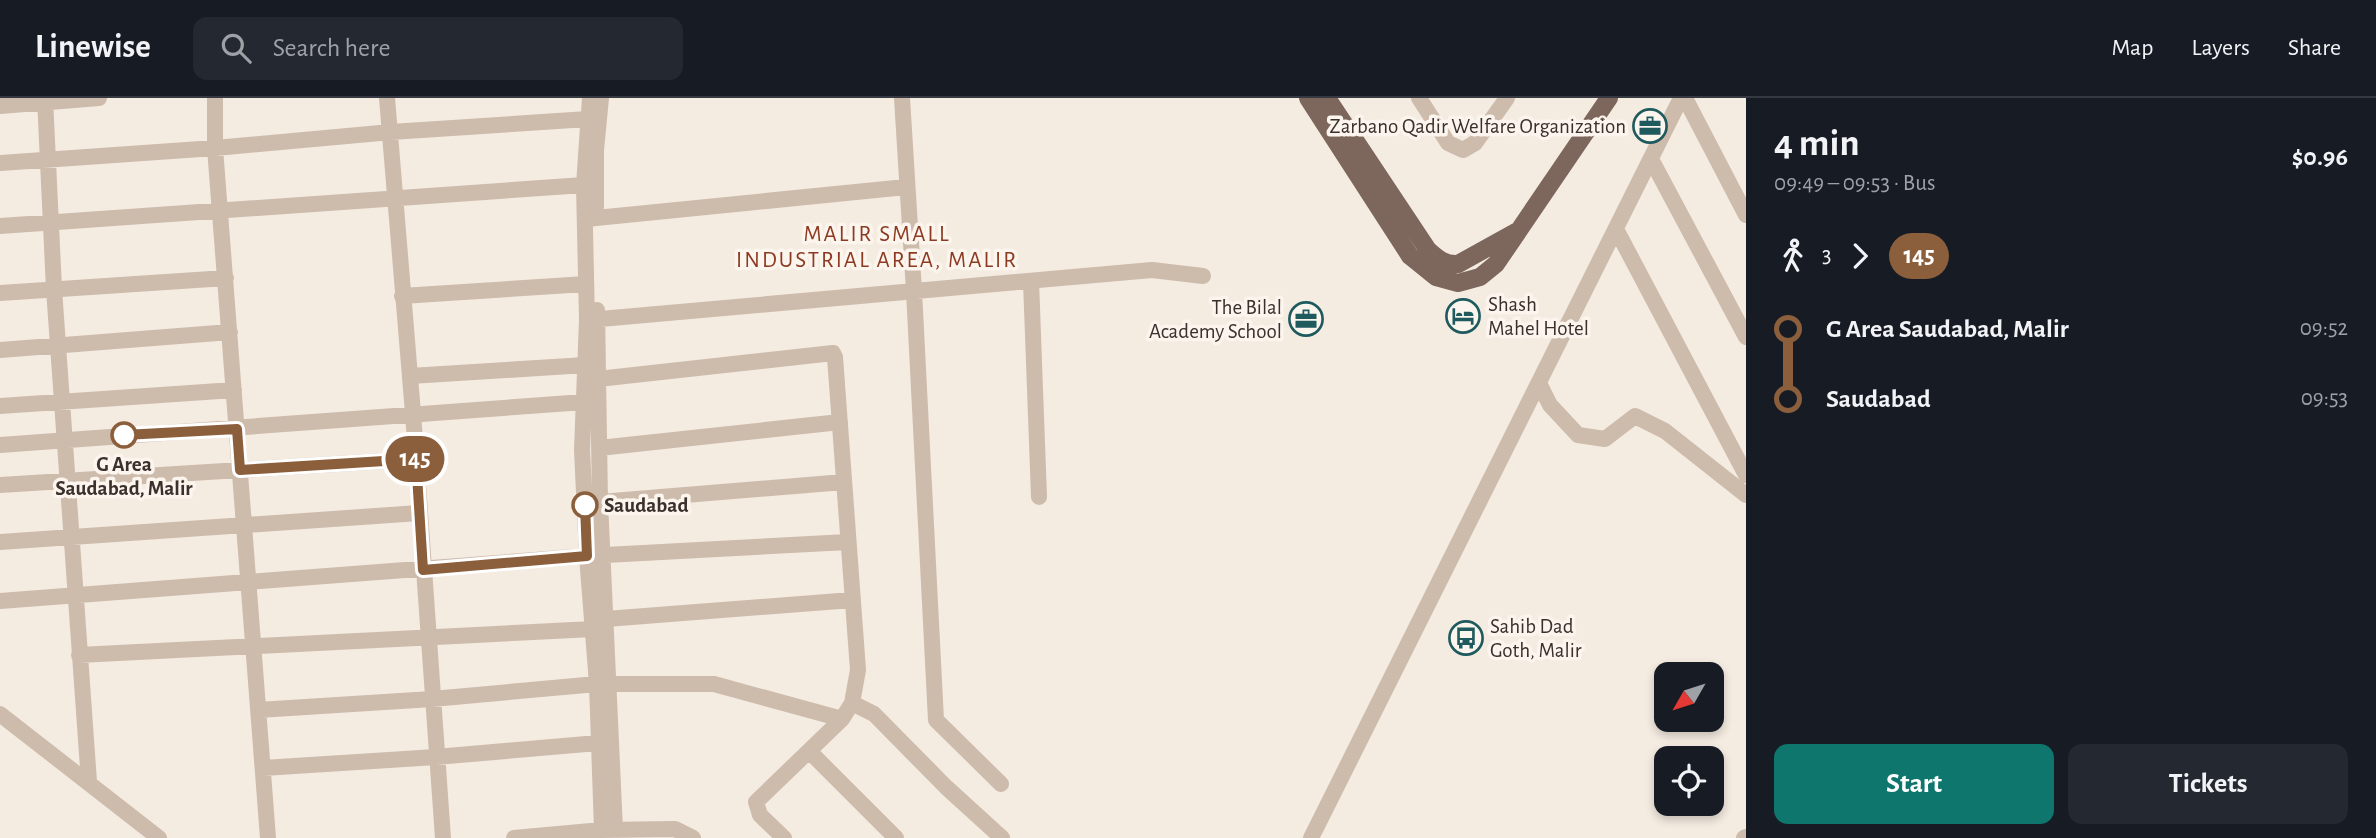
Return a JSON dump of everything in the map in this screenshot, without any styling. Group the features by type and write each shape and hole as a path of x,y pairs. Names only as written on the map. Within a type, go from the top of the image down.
{"main road":[{"path":"1308,98 1410,256 1436,277 1458,283 1480,276 1496,264 1609,98"},
{"path":"1328,98 1428,250 1441,262 1458,264 1519,230"}],"street":[{"path":"0,106 45,100 99,98"},
{"path":"215,98 215,148 268,838"},
{"path":"387,98 413,413 443,838"},
{"path":"590,98 584,185 591,218 592,319 586,365 582,450 595,556 606,618 598,743 609,830"},
{"path":"601,98 586,284 598,379 600,502 593,629 603,684 609,830"},
{"path":"902,98 936,720 1001,784"},
{"path":"1419,98 1448,143 1463,150 1475,143 1507,98"},
{"path":"1311,838 1683,98"},
{"path":"1683,98 1746,215"},
{"path":"45,100 61,401 89,782"},
{"path":"0,163 588,119"},
{"path":"1651,159 1746,337"},
{"path":"0,226 584,185"},
{"path":"591,218 906,187"},
{"path":"1616,229 1746,475"},
{"path":"592,319 1152,270 1203,276"},
{"path":"0,293 226,278"},
{"path":"1031,281 1039,497"},
{"path":"402,296 586,284"},
{"path":"0,350 230,332"},
{"path":"598,379 833,353 858,670 852,703 842,719 755,802 760,815 784,838"},
{"path":"410,376 586,365"},
{"path":"1539,383 1550,405 1578,435 1605,439 1635,416 1665,431 1746,495"},
{"path":"0,406 234,390"},
{"path":"0,445 64,438 237,429 584,401"},
{"path":"599,448 840,422"},
{"path":"0,485 416,459"},
{"path":"600,502 844,482"},
{"path":"0,542 419,513"},
{"path":"0,601 595,556 848,542"},
{"path":"606,618 852,600"},
{"path":"79,655 593,629"},
{"path":"258,710 432,699 603,684 714,684 842,719"},
{"path":"852,703 874,714 946,787 1002,838"},
{"path":"0,714 159,838"},
{"path":"263,768 598,743"},
{"path":"809,751 896,838"},
{"path":"514,838 609,830 675,829 693,838"}],"bus line":[{"name":"145","path":"124,435 237,429 240,470 416,459 423,570 587,556 585,505"}],"place":[{"name":"Zarbano Qadir Welfare Organization","path":"1650,126"},
{"name":"Shash Mahel Hotel","path":"1463,316"},
{"name":"The Bilal Academy School","path":"1306,319"},
{"name":"G Area Saudabad, Malir","path":"124,435"},
{"name":"Saudabad","path":"585,505"},
{"name":"Sahib Dad Goth, Malir","path":"1466,638"}],"district":[{"name":"MALIR SMALL INDUSTRIAL AREA, MALIR","path":"877,246"}]}
